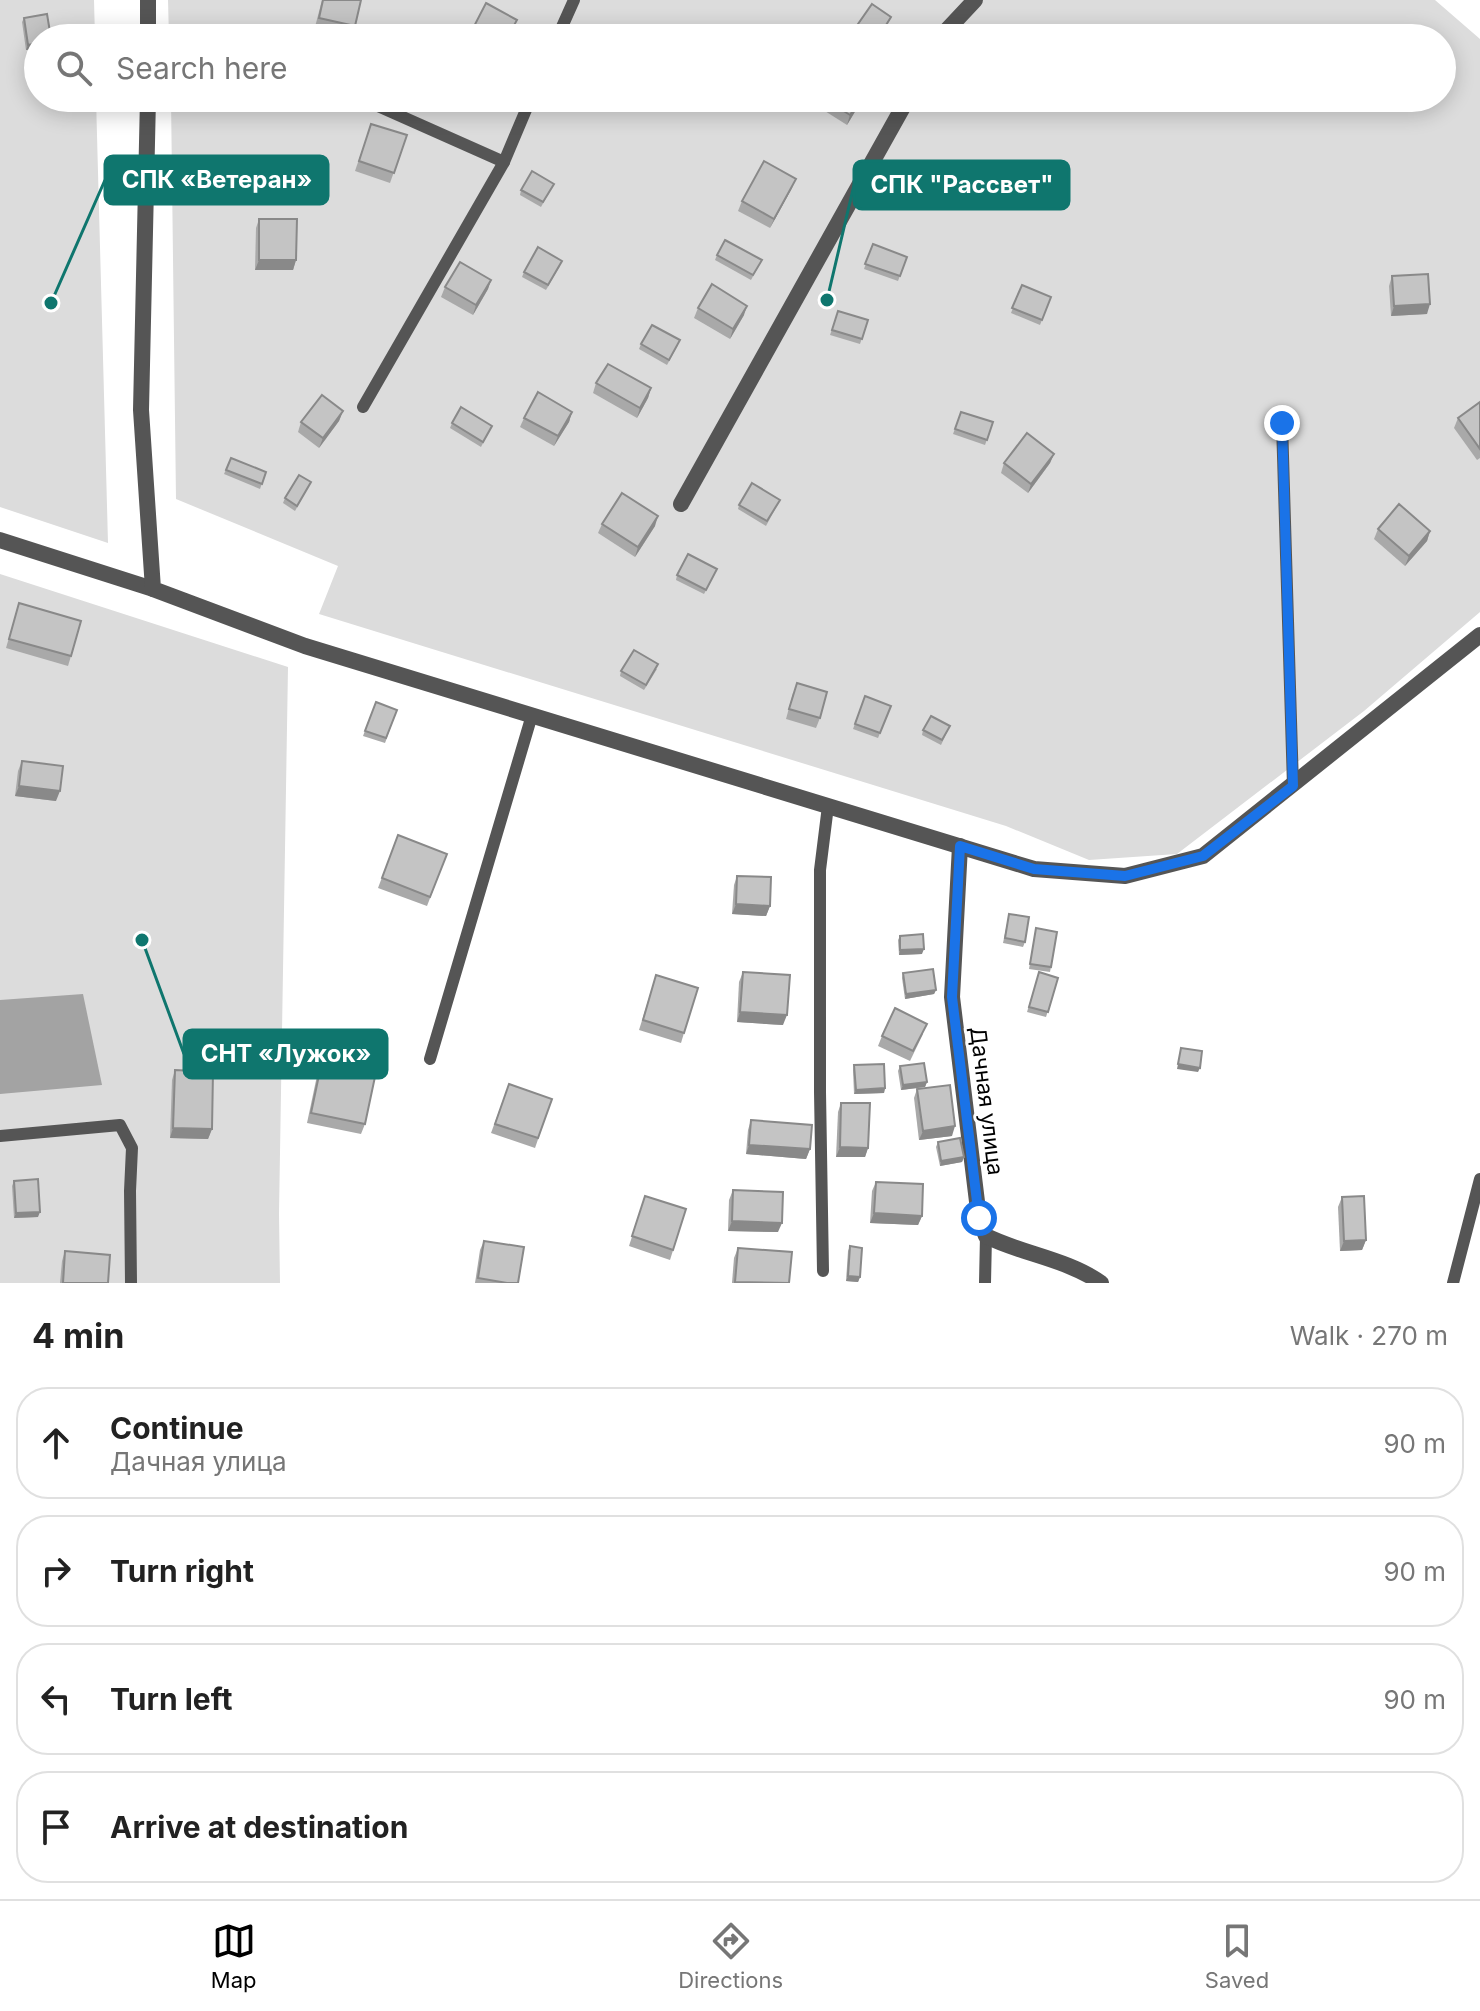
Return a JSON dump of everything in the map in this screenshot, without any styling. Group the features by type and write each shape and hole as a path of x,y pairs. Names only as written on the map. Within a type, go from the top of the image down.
{"street":[{"path":"148,0 148,24"},
{"path":"953,24 975,0"},
{"path":"148,112 141,410 153,589"},
{"path":"681,504 900,112"},
{"path":"0,540 153,589 305,646 1034,869 1125,876 1203,856 1480,635"},
{"name":"Дачная улица","path":"960,846 952,997 979,1218 986,1236"},
{"path":"986,1236 1086,1272 1101,1283"}],"lane":[{"path":"563,24 574,0"},
{"path":"392,112 504,162"},
{"path":"363,407 504,162 525,112"},
{"path":"1282,423 1293,786"},
{"path":"430,1059 532,715"},
{"path":"823,1271 820,870 828,806"},
{"path":"0,1136 120,1125 132,1148 131,1283"},
{"path":"1453,1283 1480,1179"},
{"path":"985,1283 986,1236"}],"shaded area":[{"path":"0,0 94,0 95,24 24,24 24,112 96,112 108,543 0,507"},
{"path":"168,0 1435,0 1480,39 1480,612 1364,711 1177,854 1089,860 1006,826 319,614 338,566 176,499 171,112 1456,112 1456,24 169,24"},
{"path":"0,574 288,667 280,1283 0,1283"},
{"path":"83,994 102,1085 0,1094 0,1000"}],"building":[{"path":"323,0 361,0 355,24 319,18"},
{"path":"486,3 517,20 515,24 475,24"},
{"path":"872,4 891,17 887,24 858,24"},
{"path":"47,14 49,24 25,24 24,18"},
{"path":"371,124 407,135 394,173 359,161"},
{"path":"764,161 796,179 774,219 742,201"},
{"path":"532,171 554,184 543,202 521,190"},
{"path":"259,219 297,219 296,260 259,260"},
{"path":"725,240 762,260 753,275 717,255"},
{"path":"873,244 907,257 900,276 865,264"},
{"path":"538,247 562,261 548,285 524,272"},
{"path":"460,262 491,280 476,305 445,287"},
{"path":"1428,274 1430,304 1394,306 1392,276"},
{"path":"712,284 747,306 733,329 698,308"},
{"path":"1022,285 1051,297 1042,320 1012,308"},
{"path":"838,311 868,320 862,339 832,330"},
{"path":"652,325 680,340 669,360 641,344"},
{"path":"608,364 651,388 640,408 596,383"},
{"path":"538,392 572,412 558,436 524,418"},
{"path":"322,395 343,411 323,438 301,422"},
{"path":"1480,402 1480,449 1458,418"},
{"path":"461,407 492,426 483,442 452,423"},
{"path":"961,412 993,422 987,440 955,429"},
{"path":"1027,433 1054,454 1031,484 1004,463"},
{"path":"231,458 266,472 262,484 226,470"},
{"path":"299,475 311,482 297,506 285,498"},
{"path":"752,483 780,500 767,521 739,505"},
{"path":"622,493 658,516 638,547 602,524"},
{"path":"1399,504 1430,531 1409,556 1378,529"},
{"path":"688,554 717,569 706,590 677,575"},
{"path":"19,603 81,621 71,656 9,639"},
{"path":"634,650 658,664 646,685 621,671"},
{"path":"797,683 827,692 820,718 789,709"},
{"path":"865,696 891,706 880,733 855,724"},
{"path":"376,702 397,710 386,738 365,731"},
{"path":"931,716 950,726 942,740 923,730"},
{"path":"22,761 63,766 60,791 19,786"},
{"path":"398,835 447,854 430,897 382,878"},
{"path":"737,876 771,877 770,906 736,904"},
{"path":"1009,914 1029,917 1025,942 1005,938"},
{"path":"1036,928 1057,932 1051,967 1030,964"},
{"path":"923,934 924,949 900,950 900,936"},
{"path":"933,969 936,990 906,994 903,973"},
{"path":"743,972 790,975 787,1015 740,1012"},
{"path":"1039,972 1058,978 1048,1012 1029,1007"},
{"path":"656,975 698,988 684,1033 643,1020"},
{"path":"895,1008 927,1024 913,1051 882,1036"},
{"path":"1181,1048 1202,1051 1200,1068 1178,1064"},
{"path":"322,1061 376,1072 365,1124 311,1113"},
{"path":"924,1063 927,1082 903,1085 900,1066"},
{"path":"884,1064 885,1088 856,1090 854,1065"},
{"path":"175,1070 213,1072 212,1129 173,1128"},
{"path":"509,1084 552,1099 538,1138 495,1124"},
{"path":"950,1085 955,1126 923,1131 917,1089"},
{"path":"841,1103 870,1103 868,1148 840,1147"},
{"path":"751,1120 812,1125 810,1149 749,1145"},
{"path":"960,1138 964,1157 941,1161 938,1142"},
{"path":"38,1179 40,1212 16,1213 14,1181"},
{"path":"876,1182 923,1184 922,1216 874,1213"},
{"path":"733,1190 783,1192 782,1223 732,1221"},
{"path":"645,1196 686,1209 673,1250 632,1236"},
{"path":"1364,1196 1366,1240 1344,1241 1342,1197"},
{"path":"484,1241 524,1247 518,1283 478,1278"},
{"path":"850,1246 862,1248 860,1277 848,1276"},
{"path":"738,1248 792,1252 789,1283 735,1282"},
{"path":"65,1251 110,1255 108,1283 63,1283"}],"place":[{"name":"СПК \"Рассвет\"","path":"827,300"},
{"name":"СПК «Ветеран»","path":"51,303"},
{"name":"СНТ «Лужок»","path":"142,940"}],"route":[{"path":"979,1218 952,997 960,846 1034,869 1125,876 1203,856 1293,786 1282,423"}]}
